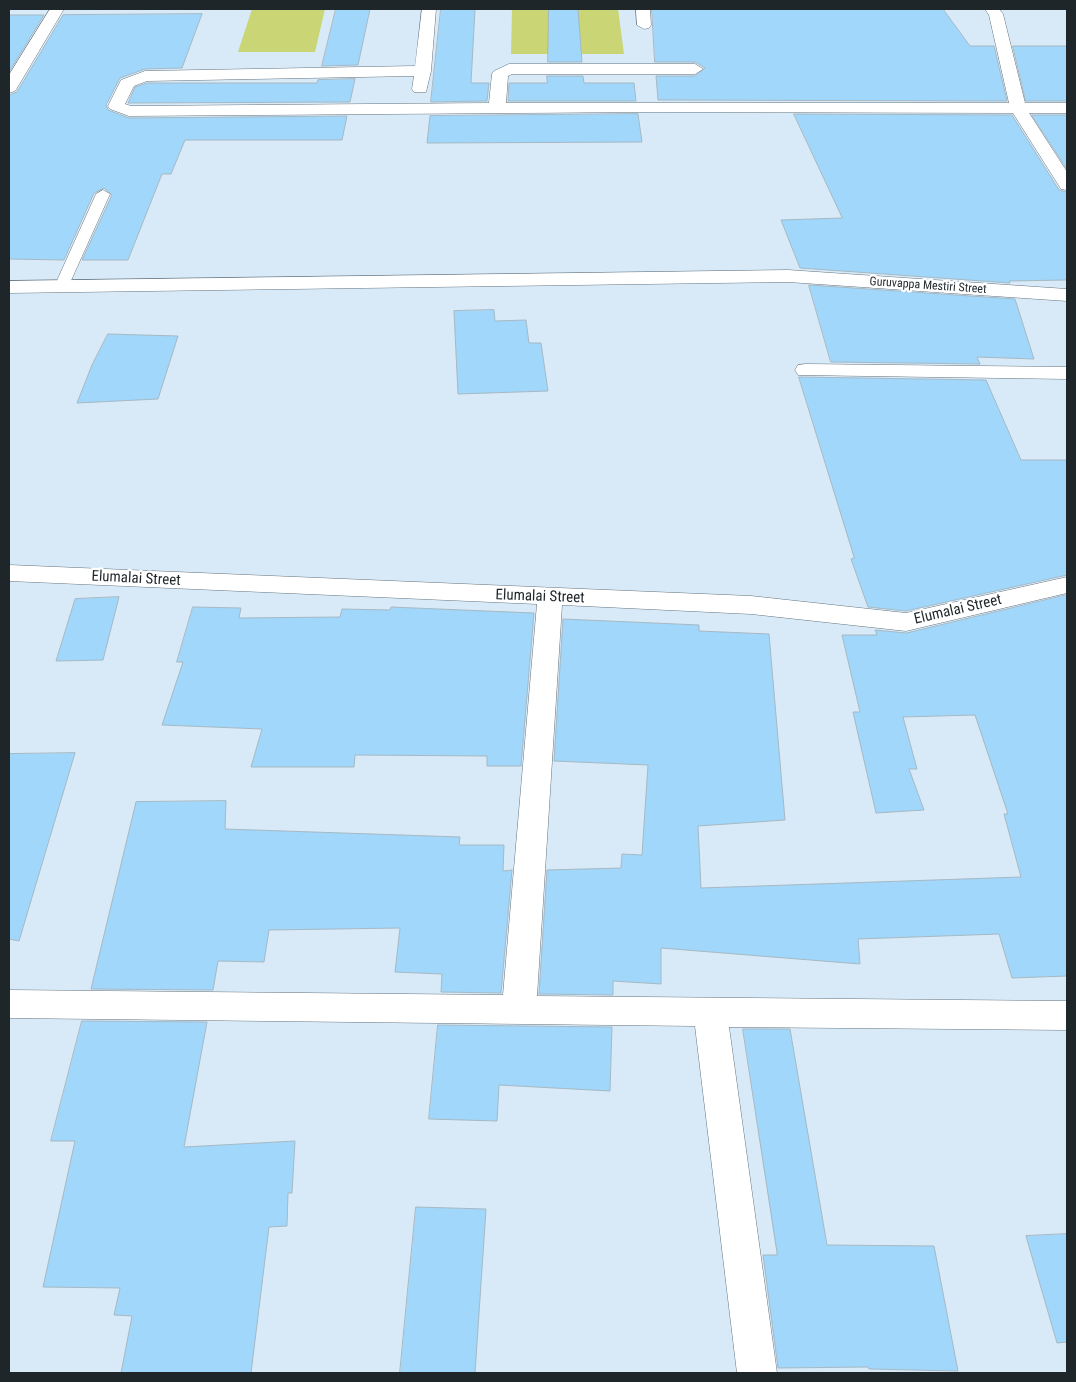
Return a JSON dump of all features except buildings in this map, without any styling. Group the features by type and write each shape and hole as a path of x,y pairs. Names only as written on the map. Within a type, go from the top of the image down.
{"street":[{"path":"9,88 57,9"},
{"path":"417,109 423,72 429,9"},
{"path":"642,9 644,25"},
{"path":"992,9 996,14 1018,108 1067,185"},
{"path":"497,108 500,74 509,70 696,69"},
{"path":"423,72 145,76 127,83 116,106 129,111 497,108 1067,108"},
{"name":"Guruvappa Mestiri Street","path":"9,287 788,276 1067,295"},
{"path":"806,370 1067,373"},
{"name":"Elumalai Street","path":"9,573 550,598 751,605 906,622 1067,585"},
{"path":"519,1009 550,598"},
{"path":"9,1004 1067,1016"},
{"path":"710,1012 757,1373"}],"lane":[{"path":"62,285 103,194"}],"green space":[{"path":"252,9 325,9 315,52 238,52"},
{"path":"512,9 618,9 624,54 511,54"}]}
